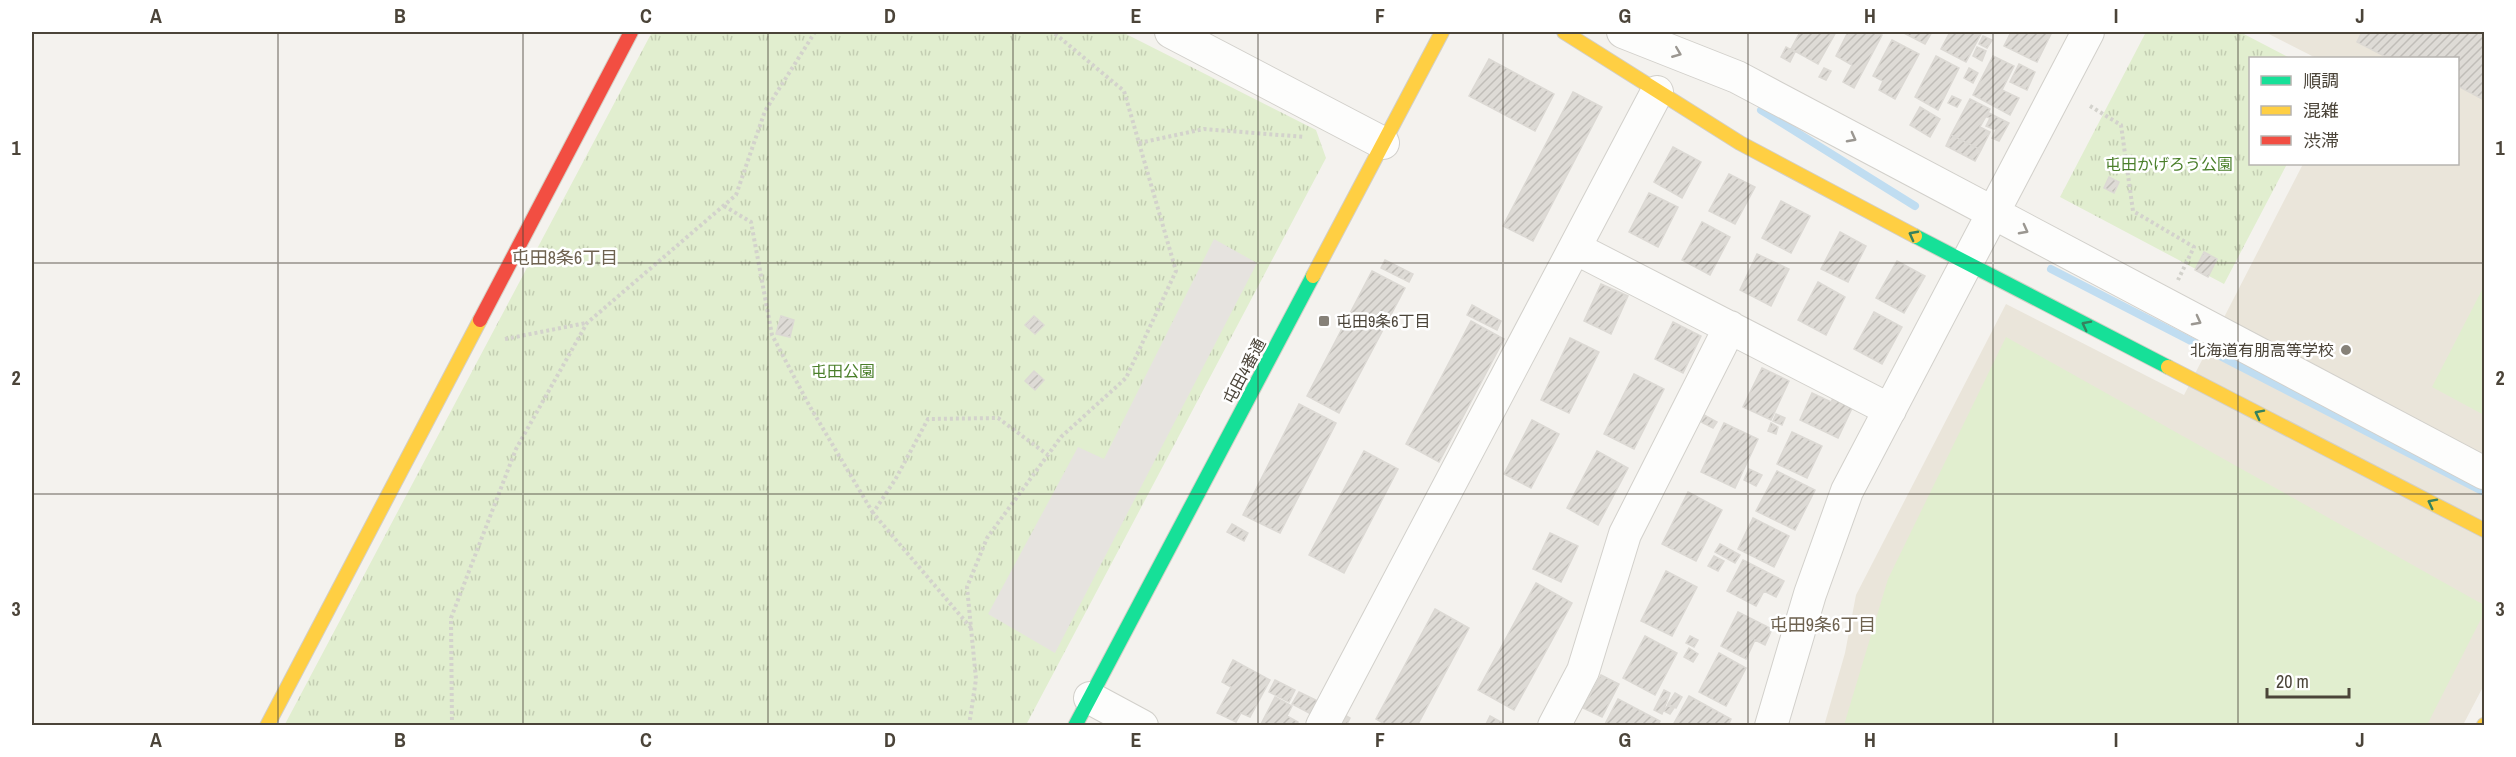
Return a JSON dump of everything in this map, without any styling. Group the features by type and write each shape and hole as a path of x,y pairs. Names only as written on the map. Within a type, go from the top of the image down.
{"street":[{"path":"267,726 631,32"},
{"path":"1171,32 1383,143"},
{"name":"屯田4番通","path":"1075,726 1442,32"},
{"path":"1564,32 1740,144 1967,264 2484,530"},
{"path":"1623,32 1737,77 2484,473"},
{"path":"1772,726 1810,594 1847,491 2088,32"},
{"path":"1322,726 1657,92"},
{"path":"1575,248 1890,410"},
{"path":"1554,726 1583,671 1625,534 1730,327"},
{"path":"1090,698 1142,726"}],"path":[{"path":"452,726 451,618 516,449 587,323 736,195 765,111 815,32"},
{"path":"969,726 976,679 967,587 987,538 1061,437 1126,378 1176,271 1124,91 1053,32"},
{"path":"2090,106 2121,125 2133,211 2194,247 2176,283"},
{"path":"1139,143 1204,129 1311,138"},
{"path":"724,206 751,222 772,334 808,405 873,513 971,629"},
{"path":"466,347 587,323"},
{"path":"873,513 895,480 928,419 998,418 1048,456"}],"shaded area":[{"name":"北海道有朋高等学校","path":"2265,32 2484,32 2484,685 2463,725 1824,726 1845,653 1856,595 2006,304 2184,395 2302,165 2459,165 2459,57 2314,57"},
{"path":"1214,239 1257,263 1055,653 988,614 1078,447 1104,459"}],"green space":[{"name":"屯田公園","path":"652,32 1122,32 1316,130 1326,158 1026,725 284,726"},
{"name":"屯田かげろう公園","path":"2146,32 2240,32 2288,57 2249,57 2249,165 2286,165 2224,284 2060,197"},
{"path":"2484,286 2484,415 2432,387"},
{"path":"2006,337 2484,605 2484,613 2427,725 1844,725 1888,579"}],"building":[{"path":"1800,32 1836,32 1818,64 1791,49"},
{"path":"1848,32 1875,32 1882,35 1854,88 1843,82 1852,65 1836,56"},
{"path":"1902,32 1932,32 1925,44"},
{"path":"1950,32 1982,32 1966,62 1941,49"},
{"path":"2011,32 2020,34 2022,32 2052,32 2037,62 2004,46"},
{"path":"2362,32 2484,32 2484,100 2459,87 2459,57 2386,57 2357,42"},
{"path":"1983,36 1992,40 1987,48 1979,44"},
{"path":"1892,40 1919,54 1895,99 1879,90 1883,81 1873,76"},
{"path":"1786,47 1795,52 1790,62 1781,57"},
{"path":"1977,47 1986,51 1982,61 1973,56"},
{"path":"1936,56 1959,68 1938,110 1915,97"},
{"path":"1993,56 2014,66 2002,90 2019,98 2010,115 1973,95"},
{"path":"1489,59 1554,94 1535,131 1469,96"},
{"path":"2019,64 2035,72 2027,90 2010,82"},
{"path":"1824,68 1831,71 1826,80 1819,77"},
{"path":"1969,68 1978,73 1973,83 1964,78"},
{"path":"1573,92 1602,107 1533,241 1503,226"},
{"path":"1952,96 1961,100 1957,107 1948,103"},
{"path":"1970,99 1990,109 1980,127 1990,132 1981,150 1951,135"},
{"path":"1920,107 1940,119 1930,137 1910,125"},
{"path":"1989,113 2009,123 1999,141 1992,138 1996,130 1986,126 1990,118 1987,117"},
{"path":"1951,135 1981,150 1975,161 1946,146"},
{"path":"1673,147 1701,162 1682,198 1654,182"},
{"path":"1729,174 1755,187 1735,224 1709,211"},
{"path":"2109,177 2119,182 2114,193 2104,188"},
{"path":"1649,193 1678,207 1658,247 1629,232"},
{"path":"1781,201 1810,216 1791,253 1762,238"},
{"path":"1702,222 1730,237 1710,275 1682,260"},
{"path":"1840,232 1866,246 1848,282 1821,269"},
{"path":"2204,252 2217,259 2208,277 2195,270"},
{"path":"1757,254 1789,269 1771,306 1740,290"},
{"path":"1385,260 1413,274 1409,282 1381,268"},
{"path":"1897,261 1925,276 1904,313 1876,298"},
{"path":"1372,271 1405,288 1339,413 1307,396"},
{"path":"1818,282 1845,297 1826,335 1798,320"},
{"path":"1601,284 1628,296 1611,334 1584,321"},
{"path":"1472,305 1501,321 1497,330 1467,315"},
{"path":"1874,312 1902,327 1882,364 1854,349"},
{"path":"781,316 794,320 790,337 776,334"},
{"path":"1034,316 1044,325 1035,334 1025,325"},
{"path":"1471,321 1504,339 1439,462 1406,444"},
{"path":"1673,322 1701,336 1683,373 1655,359"},
{"path":"1570,338 1599,352 1569,413 1541,400"},
{"path":"1762,368 1789,381 1771,420 1743,407"},
{"path":"1034,371 1044,380 1035,390 1025,381"},
{"path":"1634,374 1664,389 1634,449 1604,434"},
{"path":"1812,393 1831,402 1834,397 1853,406 1838,438 1800,420"},
{"path":"1299,404 1336,423 1280,533 1243,515"},
{"path":"1776,414 1785,418 1782,425 1773,421"},
{"path":"1704,415 1717,422 1713,428 1701,422"},
{"path":"1532,420 1559,434 1531,488 1504,474"},
{"path":"1724,423 1758,439 1735,488 1701,472"},
{"path":"1771,423 1778,427 1776,434 1768,431"},
{"path":"1792,432 1822,446 1807,478 1777,464"},
{"path":"1364,451 1398,469 1344,573 1309,555"},
{"path":"1597,451 1628,468 1598,525 1567,508"},
{"path":"1749,469 1762,475 1756,486 1744,480"},
{"path":"1777,471 1815,490 1795,530 1756,511"},
{"path":"1688,492 1722,510 1696,561 1662,544"},
{"path":"1753,518 1789,536 1774,567 1738,549"},
{"path":"1232,524 1248,533 1244,541 1227,532"},
{"path":"1550,533 1578,546 1561,582 1533,569"},
{"path":"1720,544 1740,555 1735,563 1715,552"},
{"path":"1714,556 1724,561 1718,571 1708,566"},
{"path":"1743,560 1784,581 1776,597 1764,591 1756,606 1727,591"},
{"path":"1666,571 1697,587 1672,636 1641,621"},
{"path":"1536,583 1572,603 1514,710 1478,690"},
{"path":"1435,609 1469,628 1417,726 1388,726 1376,719"},
{"path":"1738,612 1772,629 1765,645 1755,640 1746,659 1721,646"},
{"path":"1645,636 1677,653 1655,695 1623,678"},
{"path":"1690,636 1698,640 1694,647 1686,643"},
{"path":"1689,648 1698,654 1693,662 1684,657"},
{"path":"1719,653 1746,668 1726,706 1699,692"},
{"path":"1233,660 1270,680 1250,717 1241,713 1236,722 1217,713 1231,687 1222,682"},
{"path":"1601,675 1619,684 1602,717 1583,708"},
{"path":"1275,680 1295,690 1289,702 1269,692"},
{"path":"1664,690 1670,693 1662,714 1654,710"},
{"path":"1299,692 1318,701 1311,714 1292,704"},
{"path":"1675,693 1682,697 1676,708 1668,704"},
{"path":"1689,696 1731,719 1728,726 1673,725"},
{"path":"1275,697 1292,706 1287,716 1298,722 1296,726 1260,726"},
{"path":"1618,699 1660,721 1658,726 1604,726"},
{"path":"1668,705 1674,708 1670,714 1664,711"},
{"path":"1343,714 1350,718 1346,726 1337,726"},
{"path":"1490,716 1508,726 1486,724"}],"waterway":[{"path":"1761,110 1915,206"},
{"path":"2051,269 2484,492"}],"traffic: fast":[{"path":"1915,236 2168,367"},
{"path":"1075,726 1313,276"}],"traffic: slow":[{"path":"1313,276 1442,32"},
{"path":"1564,32 1740,143 1915,236"},
{"path":"267,726 480,320"},
{"path":"2168,367 2484,530"}],"traffic: jam":[{"path":"480,320 631,32"}],"place":[{"name":"屯田9条6丁目","path":"1324,321"},
{"name":"北海道有朋高等学校","path":"2346,350"}],"district":[{"name":"屯田8条6丁目","path":"565,257"},
{"name":"屯田9条6丁目","path":"1823,624"}]}
